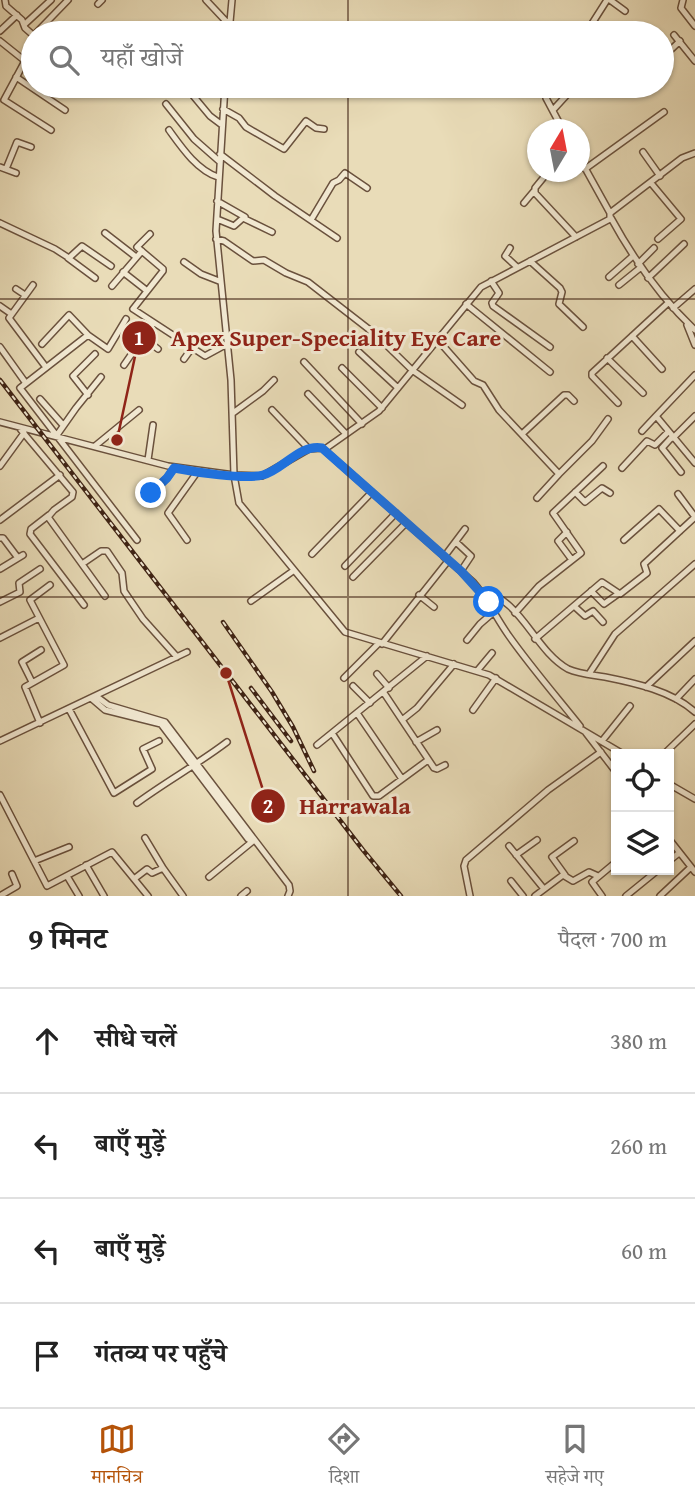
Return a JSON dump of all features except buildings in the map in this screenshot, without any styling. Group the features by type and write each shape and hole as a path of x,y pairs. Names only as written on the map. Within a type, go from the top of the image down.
{"street":[{"path":"5,0 6,6 22,21"},
{"path":"28,21 51,0"},
{"path":"48,21 68,0"},
{"path":"206,0 226,21"},
{"path":"229,21 232,0"},
{"path":"594,21 607,0 625,11"},
{"path":"683,0 681,8 695,26"},
{"path":"0,30 17,15"},
{"path":"674,34 695,61"},
{"path":"0,41 21,58"},
{"path":"674,47 680,41"},
{"path":"687,50 695,43"},
{"path":"21,68 4,100 51,130"},
{"path":"16,77 21,80"},
{"path":"47,98 65,110"},
{"path":"195,98 210,116 222,125"},
{"path":"224,98 216,239 233,413 237,499 341,628 353,636 496,678 615,749"},
{"path":"547,98 558,119"},
{"path":"553,110 564,98"},
{"path":"166,104 188,133 219,158 337,238"},
{"path":"223,109 284,149 306,121 316,128 324,129"},
{"path":"590,165 664,112"},
{"path":"169,130 189,155 218,177"},
{"path":"16,173 3,168 17,142 31,147"},
{"path":"643,152 660,176"},
{"path":"325,449 382,408 481,287 611,216 682,158 695,153"},
{"path":"311,220 333,183 340,180 345,173 367,188"},
{"path":"590,178 639,266 671,306 695,330"},
{"path":"524,203 540,182"},
{"path":"651,183 681,219 658,239"},
{"path":"534,191 576,237"},
{"path":"217,201 246,217"},
{"path":"216,219 234,226 243,219 272,232"},
{"path":"0,223 55,248 95,278"},
{"path":"105,233 136,257"},
{"path":"150,234 138,245 163,269 133,309 205,356 227,344"},
{"path":"216,239 224,241 253,261 264,260 308,282 375,334 412,370 462,405"},
{"path":"648,278 684,244"},
{"path":"68,258 82,246 110,266"},
{"path":"510,248 505,256 517,267"},
{"path":"619,285 654,248"},
{"path":"112,285 142,251"},
{"path":"609,277 633,256"},
{"path":"530,261 561,290 559,304 583,327"},
{"path":"184,262 201,274 219,281"},
{"path":"123,272 146,290"},
{"path":"491,281 499,293 492,303 493,306 550,347"},
{"path":"33,285 10,313 10,320 45,366"},
{"path":"16,289 25,295"},
{"path":"618,403 592,376 592,372 632,336 695,289"},
{"path":"466,304 550,372"},
{"path":"0,306 10,313"},
{"path":"42,344 69,315 106,350 126,319"},
{"path":"686,321 695,345"},
{"path":"124,365 153,323"},
{"path":"88,335 20,388 137,540"},
{"path":"632,336 662,369"},
{"path":"143,337 158,349"},
{"path":"437,339 474,381 483,385 499,410 558,474"},
{"path":"0,347 25,382"},
{"path":"184,359 192,348"},
{"path":"359,352 397,388"},
{"path":"88,395 73,376 95,354"},
{"path":"607,358 643,393"},
{"path":"304,362 362,424"},
{"path":"342,368 382,408"},
{"path":"642,431 695,375"},
{"path":"59,437 63,425 101,377"},
{"path":"233,413 274,380"},
{"path":"308,394 346,434"},
{"path":"522,434 564,395 574,401"},
{"path":"40,399 63,425"},
{"path":"95,446 139,410"},
{"path":"272,410 309,449"},
{"path":"656,416 695,463"},
{"path":"622,468 647,441 655,445 671,436 695,416"},
{"path":"537,498 592,441 608,419"},
{"path":"0,422 174,468 234,475 262,476 309,449 325,449 481,592 529,664 611,765"},
{"path":"148,460 153,425"},
{"path":"19,427 61,475 74,496 34,526 29,533 84,605"},
{"path":"0,466 24,433"},
{"path":"671,436 662,448 681,472"},
{"path":"515,612 540,586 582,551 554,513 603,466"},
{"path":"151,493 174,468"},
{"path":"187,540 168,513 198,471"},
{"path":"0,520 61,475"},
{"path":"575,492 584,502 602,488 610,493"},
{"path":"312,554 372,492"},
{"path":"591,591 604,604 647,573 644,564 695,517 678,494"},
{"path":"624,540 659,509 680,531"},
{"path":"345,566 396,513"},
{"path":"49,515 105,596"},
{"path":"353,577 407,523"},
{"path":"344,678 380,644 446,559 465,529"},
{"path":"567,531 558,541 572,560"},
{"path":"0,538 20,557 0,569"},
{"path":"456,542 471,556 461,571"},
{"path":"82,565 101,551 107,551 122,573 124,591 143,619 177,657"},
{"path":"589,674 615,635 695,564"},
{"path":"0,602 20,592 19,583 40,569"},
{"path":"251,601 293,571"},
{"path":"535,639 604,582 618,594"},
{"path":"40,723 24,689 64,665 30,599 50,586"},
{"path":"481,592 495,595 515,612 535,639 566,667 646,687 676,699 695,712"},
{"path":"419,595 434,607"},
{"path":"574,606 585,616 593,611 603,622"},
{"path":"467,640 495,611"},
{"path":"0,638 39,618"},
{"path":"646,687 695,641"},
{"path":"32,682 22,662 41,650"},
{"path":"0,741 187,652"},
{"path":"477,671 492,653"},
{"path":"317,745 427,656"},
{"path":"402,720 417,709 454,664"},
{"path":"377,674 428,760 436,769 445,765"},
{"path":"473,710 496,678"},
{"path":"676,699 695,679"},
{"path":"354,686 370,703"},
{"path":"93,697 105,710 162,722 289,885 288,896"},
{"path":"602,741 630,706"},
{"path":"69,709 114,793 152,769 143,749 159,741"},
{"path":"357,713 402,779"},
{"path":"669,749 695,724"},
{"path":"416,742 437,730"},
{"path":"332,733 373,796 379,796 428,760"},
{"path":"137,803 227,742"},
{"path":"470,896 464,866 466,860 548,790 601,752"},
{"path":"674,787 695,799"},
{"path":"0,795 47,886 114,852 148,896"},
{"path":"145,838 183,896"},
{"path":"516,855 537,840"},
{"path":"209,877 254,841"},
{"path":"574,841 552,859 573,881 589,872 598,876"},
{"path":"509,846 544,889"},
{"path":"660,896 693,869 674,846"},
{"path":"34,862 69,847"},
{"path":"674,857 679,853"},
{"path":"86,864 104,896"},
{"path":"602,896 592,882 611,866"},
{"path":"134,879 147,869 153,873 163,868"},
{"path":"1,892 17,886 12,874"},
{"path":"535,896 565,875"},
{"path":"626,896 652,875"},
{"path":"67,876 79,896"},
{"path":"511,881 523,896"},
{"path":"241,896 247,891"}],"railway":[{"path":"0,380 401,896"},
{"path":"223,622 272,692 293,727 314,771"},
{"path":"251,688 291,741"}],"place":[{"name":"Apex Super-Speciality Eye Care","path":"117,440"},
{"name":"Harrawala","path":"226,673"}],"route":[{"path":"151,493 174,468 262,476 300,453 316,447 322,448 473,582 489,602"}]}
